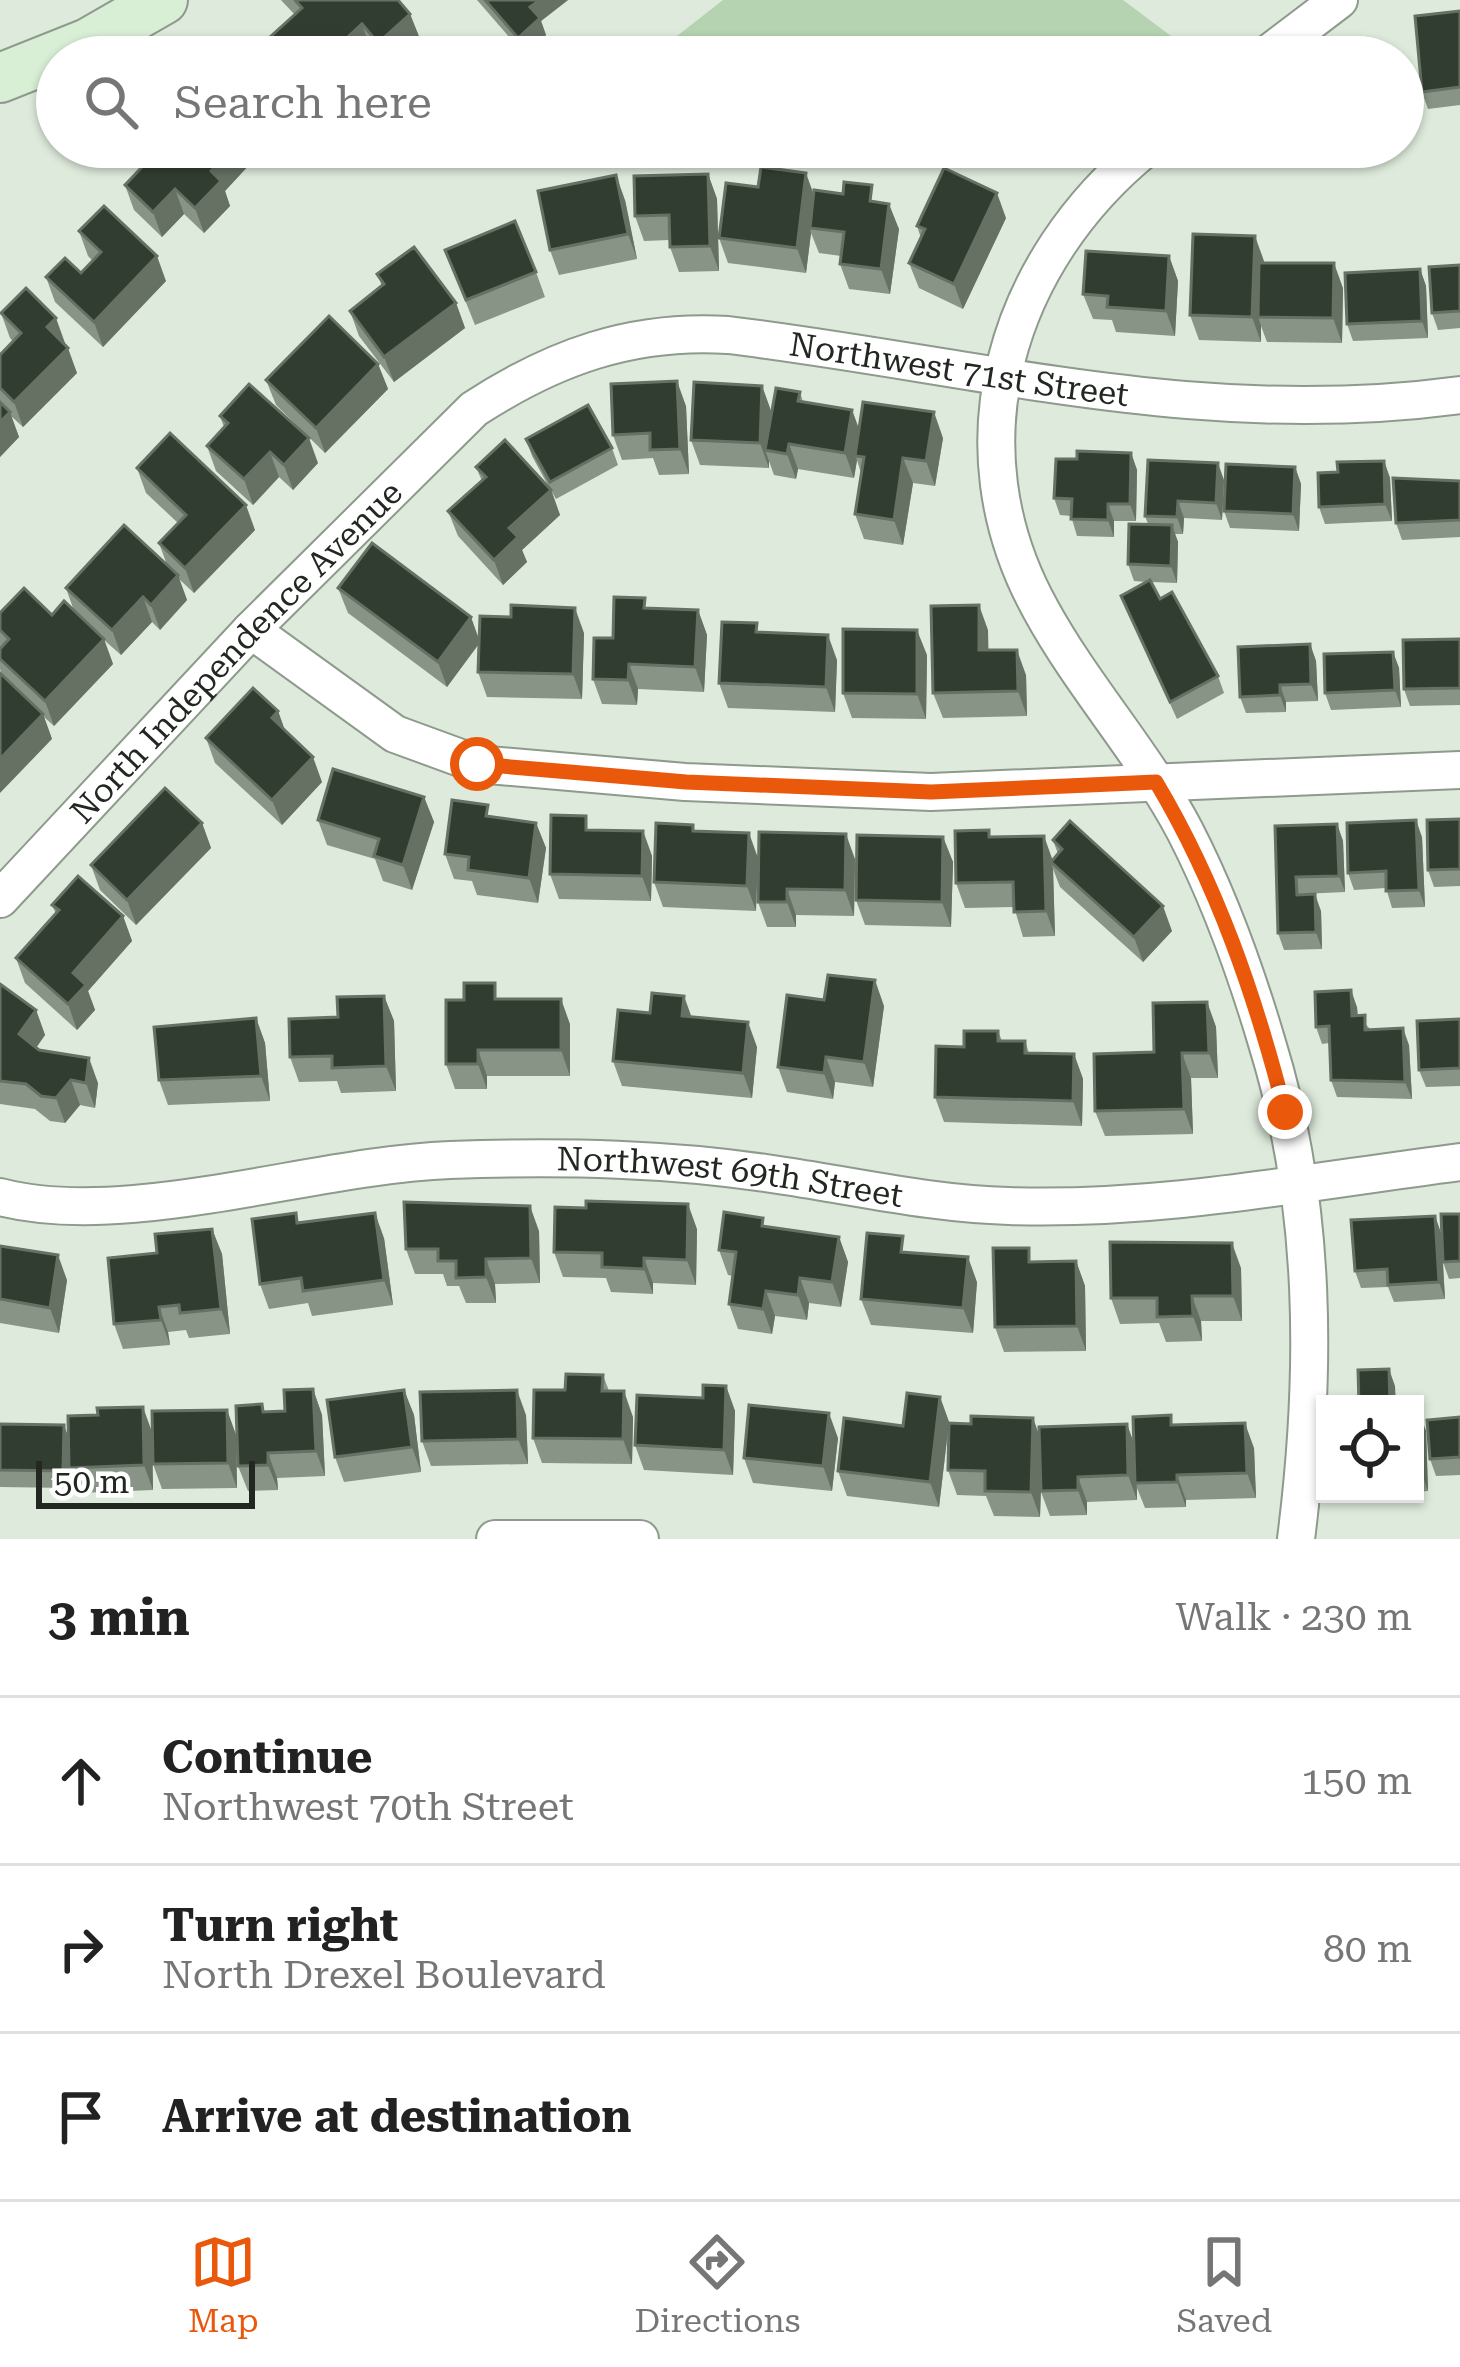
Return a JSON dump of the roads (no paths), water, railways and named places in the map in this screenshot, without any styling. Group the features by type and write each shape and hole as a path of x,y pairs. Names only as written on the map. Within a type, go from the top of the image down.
{"street":[{"path":"100,36 163,0"},
{"path":"1292,36 1340,0"},
{"path":"0,78 36,64"},
{"path":"1125,168 1081,209 1050,249 1015,325 1003,379 999,473 1021,566 1040,608 1185,832 1260,1022 1297,1184 1311,1308 1310,1391 1296,1539"},
{"name":"Northwest 71st Street","path":"473,409 512,384 597,346 687,332 771,340 1147,400 1260,406 1386,405 1460,395"},
{"name":"North Independence Avenue","path":"0,899 251,630 473,409"},
{"path":"251,630 395,734 477,764 686,782 931,792 1460,770"},
{"name":"Northwest 69th Street","path":"0,1197 46,1206 111,1205 373,1167 581,1157 716,1167 938,1201 1123,1206 1460,1162"},
{"path":"495,1539 640,1539"}]}
